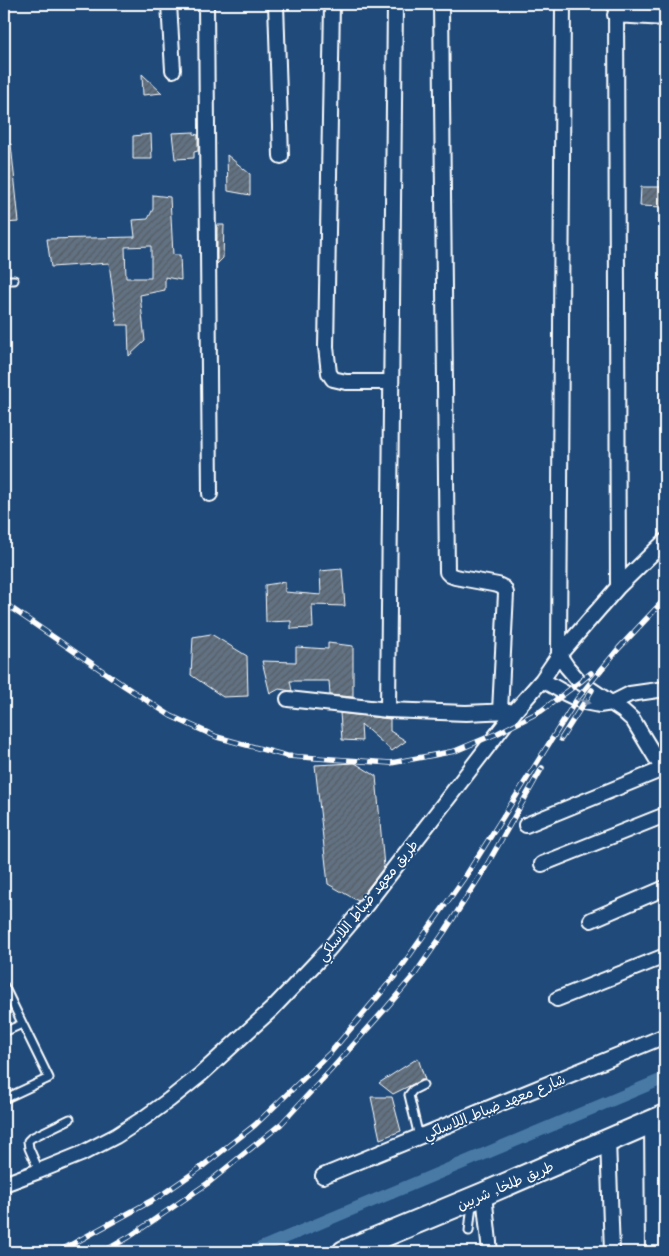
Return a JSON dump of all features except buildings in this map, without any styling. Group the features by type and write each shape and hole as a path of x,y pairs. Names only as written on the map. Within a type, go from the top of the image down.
{"main road":[{"name":"طريق طلخا, شربين","path":"344,1252 659,1118"}],"street":[{"path":"169,4 173,70"},
{"path":"206,4 210,494"},
{"path":"276,4 281,156"},
{"path":"332,4 326,347 329,373 334,379 346,382 391,382"},
{"path":"388,710 395,4"},
{"path":"441,4 447,572 455,577 498,585 504,588 506,593 500,711"},
{"path":"526,825 664,771 633,720 577,679 560,657 563,4"},
{"path":"618,586 616,10 665,18"},
{"name":"طريق معهد ضباط اللاسلكي","path":"4,1184 81,1154 116,1136 144,1118 200,1075 271,1010 328,950 366,905 515,711 544,681 560,657 618,586 665,541"},
{"path":"544,681 584,702 599,704 612,703 630,694 665,689"},
{"path":"288,699 388,710 466,714 515,711"},
{"path":"542,864 665,815"},
{"path":"591,920 665,888"},
{"path":"557,999 665,956"},
{"name":"شارع معهد ضباط اللاسلكي","path":"324,1176 665,1036"},
{"path":"653,1252 659,1118"},
{"path":"608,1140 612,1252"},
{"path":"478,1196 490,1252"}],"lane":[{"path":"4,280 14,280"},
{"path":"4,986 49,1078 4,1099"},
{"path":"4,1032 22,1024"},
{"path":"419,1137 409,1095 413,1090 423,1085"},
{"path":"39,1171 28,1141 70,1119"},
{"path":"469,1231 478,1196"}],"waterway":[{"path":"251,1252 665,1078"}],"railway":[{"path":"58,1252 160,1196 199,1169 255,1125 331,1052 395,976 467,874 577,699 619,648 665,599"},
{"path":"4,603 171,716 217,737 287,756 391,763 455,751 498,733 541,711 591,673"},
{"path":"561,739 592,690"},
{"path":"103,1252 129,1237 208,1183 281,1124 330,1071 415,974 484,870 542,768"}]}
